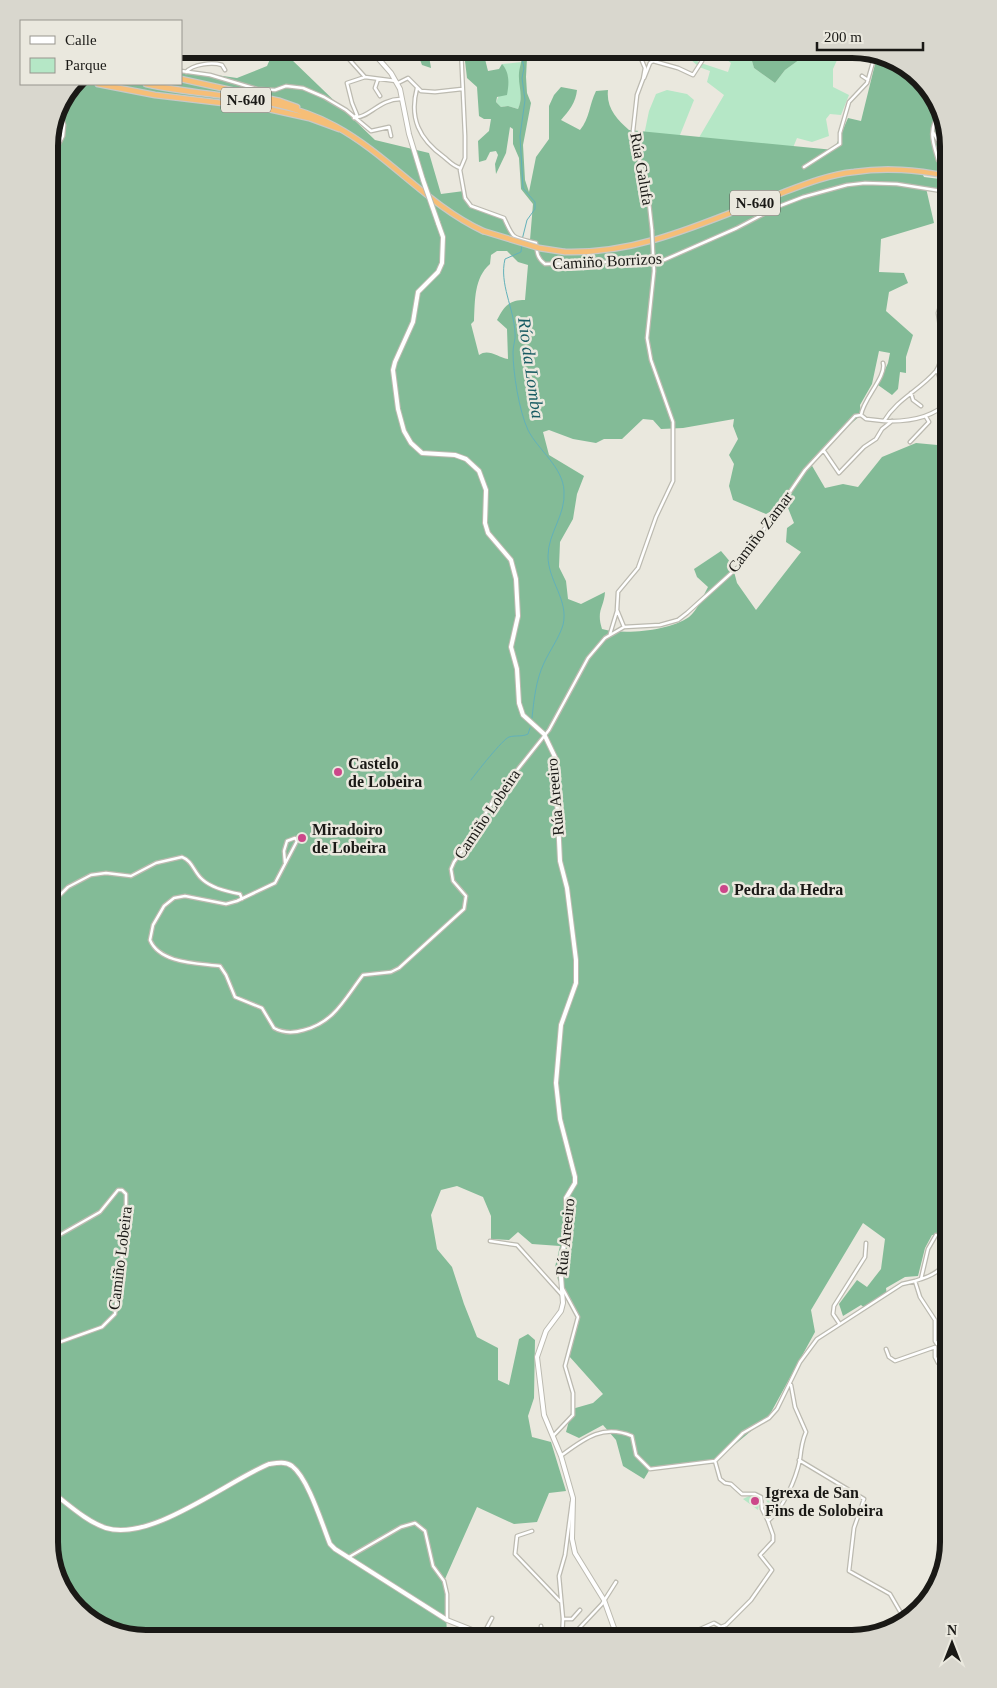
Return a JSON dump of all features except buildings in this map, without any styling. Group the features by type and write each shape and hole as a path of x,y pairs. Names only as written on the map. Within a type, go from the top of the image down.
{"highway":[{"path":"182,79 280,101 321,116 339,125 342,130"},
{"path":"103,85 155,95 264,108 309,118 342,130"},
{"name":"N-640","path":"152,85 294,109 342,130 375,153 436,204 483,231 510,240 565,252 596,252 626,248 664,239 799,186 853,172 912,170 939,174"}],"street":[{"path":"348,58 365,77"},
{"path":"377,58 397,82"},
{"name":"Camiño Borrizos","path":"461,58 465,152 460,168 465,198 471,206 504,218 508,232 519,239 536,243 539,260 550,265 653,260 674,256 802,197 841,186 865,183 897,184 939,191"},
{"name":"Rúa Galufa","path":"641,58 644,68 644,79"},
{"name":"Rúa Galufa","path":"610,634 617,610 618,592 638,568 656,517 672,481 673,422 650,360 647,338 653,253 649,203 633,131 637,95 650,63 653,61 678,68 693,75 702,58"},
{"path":"804,167 840,144 840,133 849,102 868,80 874,60"},
{"path":"186,72 192,67 215,63 222,65 225,70"},
{"path":"182,71 210,75 256,89 275,90 286,86 302,88 324,97 356,117 371,132 389,127 391,136"},
{"path":"862,76 868,80"},
{"path":"356,117 346,86 347,83 365,77 397,82 408,78 417,88 434,92 462,89"},
{"path":"378,79 374,88 380,96"},
{"name":"Rúa Areeiro","path":"397,82 409,134 442,237 442,263 438,272 418,292 413,322 395,362 394,380 400,418 411,443 422,452 455,455 466,459 482,477 486,490 485,522 488,533 511,560 516,579 518,616 511,647 517,669 520,710 523,716 544,734 555,758 560,860 567,888 576,960 576,983 562,1025 556,1083 560,1120 575,1172 574,1183 566,1198 568,1228 559,1271 563,1296 560,1311 546,1331 537,1357 544,1415 554,1435 573,1498 572,1540 575,1553 604,1600 615,1630"},
{"path":"417,88 413,101 414,119 431,148 460,168"},
{"path":"356,117 362,116 378,104 392,99 402,99"},
{"path":"58,146 63,136 64,124 62,119"},
{"path":"936,121 932,129 932,141 939,163"},
{"path":"932,129 939,142"},
{"path":"883,363 883,370 864,402 861,414 866,419 892,421 926,417 939,410"},
{"path":"884,421 900,400 911,393 939,366"},
{"path":"937,370 939,376"},
{"path":"911,393 913,400 921,406"},
{"name":"Camiño Zamar","path":"544,734 561,709 588,658 610,634 624,628 660,625 678,620 688,613 738,567 803,474 855,416 861,414"},
{"path":"910,442 929,422 926,417"},
{"path":"824,451 839,473 864,447 876,439 882,429 892,421"},
{"path":"617,610 624,628"},
{"name":"Camiño Lobeira","path":"285,863 285,845 287,841 295,838 297,841 281,875 275,883 242,899 226,904 185,896 174,898 164,906 150,934 152,945 164,955 199,965 220,966 235,997 262,1008 270,1024 277,1030 296,1033 321,1025 344,1004 363,975 391,972 399,968 464,909 466,896 453,881 451,869 454,862 472,838 494,799 544,734"},
{"path":"58,897 68,887 91,875 106,873 131,876 156,863 182,857 191,863 206,883 240,894 242,899"},
{"name":"Camiño Lobeira","path":"58,1236 100,1212 118,1190 122,1190 126,1194 126,1221 115,1314 102,1327 58,1343"},
{"path":"921,1279 928,1249 936,1235"},
{"name":"Rúa Areeiro","path":"490,1241 517,1245 563,1296"},
{"path":"839,1323 833,1314 834,1306 864,1257 866,1243"},
{"path":"561,1456 575,1445 604,1430 622,1432 632,1436 636,1455 650,1469 715,1461 743,1433 769,1418 790,1384 800,1362 816,1339 902,1284 929,1276 939,1269"},
{"path":"915,1281 920,1297 935,1320 935,1357 938,1363"},
{"name":"Rúa Areeiro","path":"554,1435 571,1419 573,1404 571,1383 565,1366 578,1317 562,1288"},
{"path":"886,1349 889,1358 894,1361 939,1345"},
{"path":"768,1521 778,1513 799,1460 801,1444 806,1432 795,1407 790,1384"},
{"path":"799,1460 864,1499 854,1528 849,1571 890,1594 901,1615"},
{"path":"704,1630 711,1624 721,1627 726,1625 751,1600 772,1570 760,1555 773,1541 773,1535 762,1509 762,1498 755,1494 742,1494 730,1484 725,1483 720,1478 715,1461"},
{"path":"58,1496 99,1525 114,1530 135,1529 160,1522 262,1467 275,1463 286,1464 292,1466 303,1480 330,1544 447,1620 458,1626 473,1630"},
{"name":"Rúa Areeiro","path":"562,1630 559,1576 573,1498"},
{"path":"348,1557 401,1527 415,1523 425,1532 433,1566 444,1581 447,1594 447,1620"},
{"path":"532,1531 518,1536 515,1554 560,1601"},
{"path":"577,1630 604,1600 616,1582"},
{"path":"563,1618 572,1619 580,1610"},
{"path":"486,1630 492,1618"},
{"path":"540,1630 541,1626"}],"green space":[{"path":"271,58 283,58 287,61 291,59 375,140 429,153 441,194 464,191 471,206 504,218 512,234 530,240 533,204 521,189 519,158 513,144 513,129 510,127 506,153 496,174 495,164 498,155 496,151 490,152 486,160 479,162 478,141 489,131 491,119 484,119 479,116 477,87 467,78 465,61 485,59 488,71 499,69 502,64 508,75 508,91 507,95 497,97 496,102 501,107 508,106 518,109 521,99 519,78 521,58 527,58 527,93 531,103 523,145 525,180 529,192 536,157 549,139 549,106 554,95 561,87 577,90 572,106 561,120 580,130 586,121 596,91 608,90 611,108 629,130 834,150 848,118 861,121 876,61 900,72 918,88 935,117 939,134 939,175 923,175 924,177 939,179 939,190 926,188 934,223 881,239 879,272 904,273 908,283 889,292 886,311 913,335 906,357 906,373 900,372 898,389 892,395 878,385 888,363 890,353 879,351 872,384 860,405 861,415 833,439 811,464 825,488 843,484 858,487 882,457 916,443 939,445 939,1235 932,1235 925,1248 918,1276 905,1277 886,1288 887,1296 866,1309 861,1305 843,1316 839,1304 857,1280 867,1287 881,1269 885,1239 863,1223 811,1310 815,1332 769,1416 715,1461 650,1469 644,1479 623,1466 616,1440 603,1425 579,1438 566,1432 572,1409 593,1403 603,1394 569,1356 580,1317 558,1280 555,1267 560,1246 532,1244 518,1232 509,1240 491,1239 491,1216 483,1197 457,1186 441,1190 431,1215 437,1249 452,1267 477,1337 498,1348 498,1380 509,1385 519,1339 528,1334 535,1340 534,1398 528,1416 532,1437 551,1442 566,1491 549,1493 537,1522 514,1524 477,1507 445,1579 447,1630 128,1629 97,1616 79,1600 62,1571 59,1560 59,128 64,112 81,85 182,85 182,70 237,78 267,66","holes":["497,251 507,251 518,262 528,265 525,300 515,301 508,305 497,320 507,329 508,359 486,352 479,355 471,324 474,321 475,297 478,283 490,264 491,255","643,419 653,420 661,429 683,428 734,419 733,426 738,439 729,455 734,464 729,486 733,500 766,514 781,506 788,508 794,523 787,528 786,542 801,552 756,610 737,583 732,564 721,551 694,569 697,577 708,587 692,614 670,626 634,632 602,629 600,613 605,592 581,604 568,599 566,581 559,567 560,542 573,519 577,494 584,476 549,455 543,432 549,430 573,439 596,443 604,439 622,439"]},
{"path":"419,58 429,58 431,68 422,65"},
{"path":"689,58 728,72 731,63 725,58 751,58 754,68 775,83 785,70 802,58 838,58 833,69 833,87 849,95 841,115 830,114 826,119 829,136 812,142 797,138 788,160 697,141 724,95 707,82 710,71 699,67"},
{"path":"751,58 802,58 785,70 775,83 754,68"},
{"path":"522,62 521,97 518,109 508,106 501,107 496,102 508,77 502,64"},
{"path":"667,90 687,94 694,100 678,140 643,140 649,111 656,94"},
{"path":"765,1494 783,1499 774,1513 766,1500"},
{"path":"751,1495 760,1499 758,1510 743,1499"}],"waterway":[{"name":"Río da Lomba","path":"522,58 525,100 520,136 523,188 535,202 535,209 527,220 522,240"},
{"name":"Río da Lomba","path":"522,244 521,252 505,259 504,268 505,287 514,324 513,360 515,380 522,413 528,430 555,466 563,482 564,491 564,500 551,540 548,556 551,574 563,607 563,625 539,676 532,718"},
{"name":"Río da Lomba","path":"471,780 506,739 528,734 530,728"}],"place":[{"name":"Castelo de Lobeira","path":"338,772"},
{"name":"Miradoiro de Lobeira","path":"302,838"},
{"name":"Pedra da Hedra","path":"724,889"},
{"name":"Igrexa de San Fins de Solobeira","path":"755,1501"}]}
